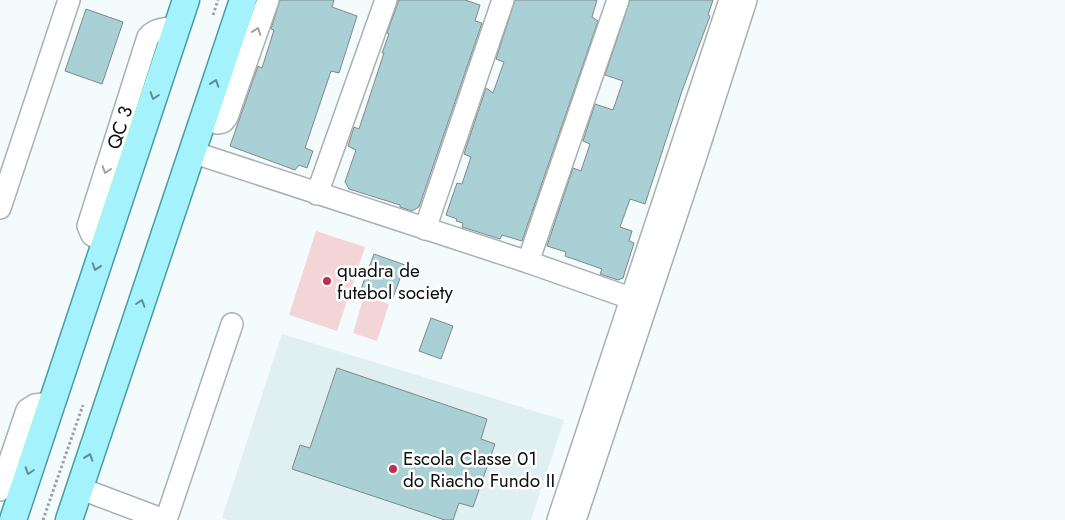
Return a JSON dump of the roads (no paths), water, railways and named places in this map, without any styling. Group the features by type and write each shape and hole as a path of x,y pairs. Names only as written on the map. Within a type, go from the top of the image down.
{"main road":[{"path":"12,520 186,0"},
{"path":"69,520 243,0"}],"street":[{"path":"0,208 69,0"},
{"path":"202,120 218,123 223,122 227,117 268,0"},
{"path":"318,194 386,0"},
{"path":"425,229 503,0"},
{"path":"528,262 618,0"},
{"path":"558,520 730,0"},
{"path":"575,520 746,0"},
{"path":"192,152 632,298"},
{"path":"79,488 165,520 232,324"},
{"path":"0,490 27,410 35,405 51,403"}],"place":[{"name":"quadra de futebol society","path":"327,281"},
{"name":"Escola Classe 01 do Riacho Fundo II","path":"393,469"}]}
